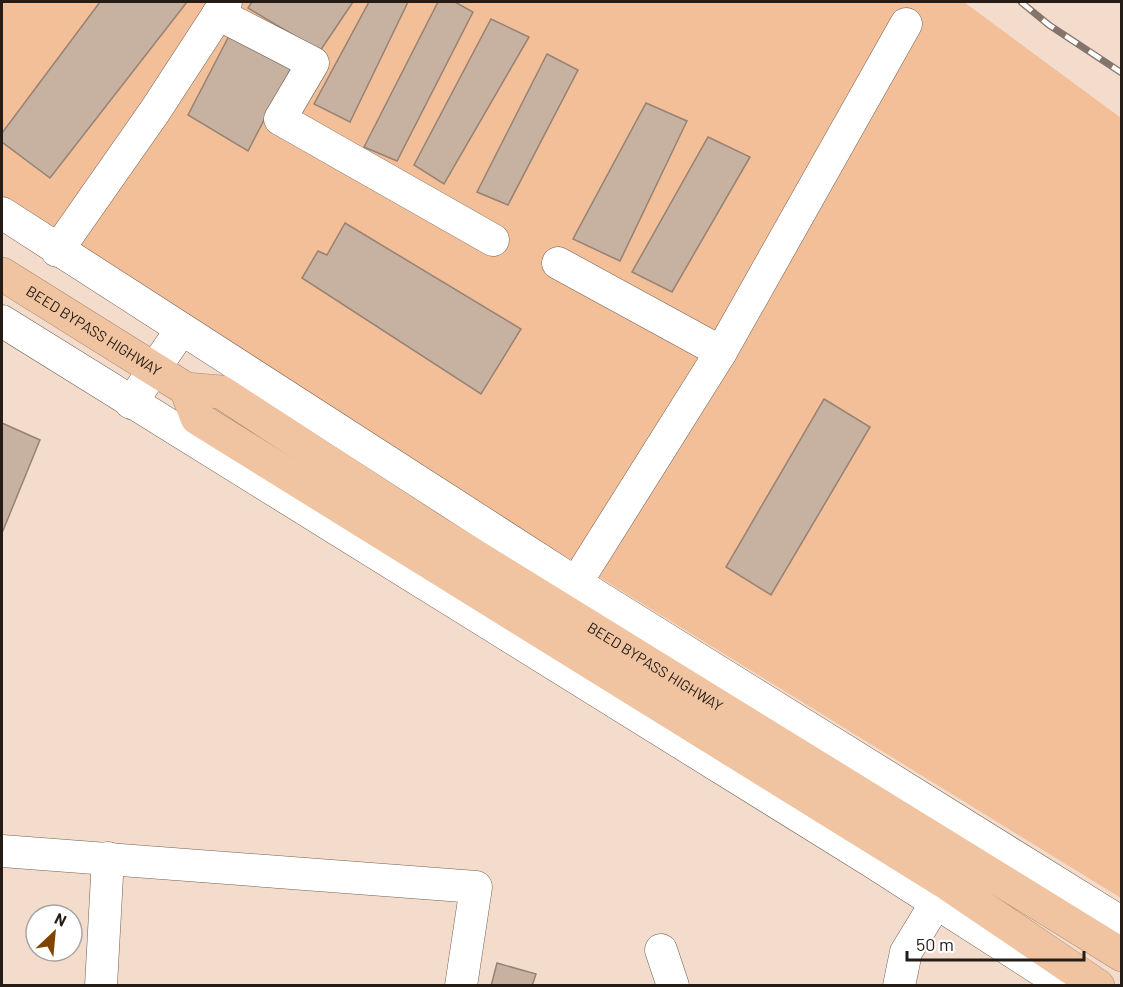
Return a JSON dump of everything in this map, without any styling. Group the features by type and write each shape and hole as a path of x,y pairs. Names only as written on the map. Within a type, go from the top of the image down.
{"highway":[{"name":"BEED BYPASS HIGHWAY","path":"2,274 186,389 221,392 956,869 1122,955"},
{"name":"BEED BYPASS HIGHWAY","path":"956,869 1098,986"}],"street":[{"path":"57,250 155,111 222,8 313,63 280,119 493,240"},
{"path":"576,583 721,352 906,24"},
{"path":"2,213 576,583 956,869 1066,986"},
{"path":"558,263 721,352"},
{"path":"2,321 131,403 956,869 1122,923"},
{"path":"131,403 182,330"},
{"path":"2,851 476,887 461,986"},
{"path":"101,986 108,858"},
{"path":"899,986 906,952 956,869"},
{"path":"661,950 673,986"}],"shaded area":[{"path":"2,2 964,2 1121,118 1121,898 2,210"}],"building":[{"path":"100,2 187,2 50,178 2,142 2,133"},
{"path":"252,2 353,2 320,51 248,8"},
{"path":"369,2 408,2 350,122 314,104"},
{"path":"438,2 455,2 473,12 397,161 364,147"},
{"path":"491,19 529,37 444,184 414,165"},
{"path":"230,34 291,68 248,151 188,115"},
{"path":"547,54 578,70 508,205 477,192"},
{"path":"646,103 687,121 620,261 573,239"},
{"path":"708,137 750,157 672,292 632,272"},
{"path":"345,223 521,329 481,394 302,278 318,251 327,255"},
{"path":"824,399 870,427 771,595 726,567"},
{"path":"2,423 40,440 2,533"},
{"path":"497,963 536,974 532,986 491,986"}],"railway":[{"path":"1021,2 1049,25 1122,73"}]}
